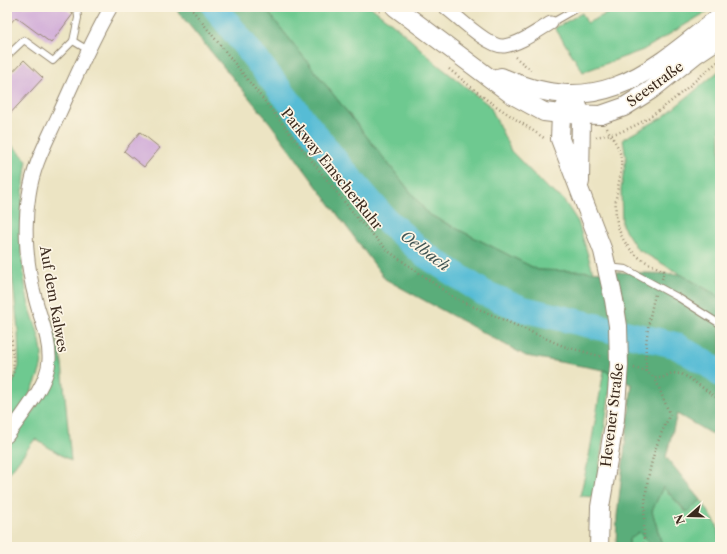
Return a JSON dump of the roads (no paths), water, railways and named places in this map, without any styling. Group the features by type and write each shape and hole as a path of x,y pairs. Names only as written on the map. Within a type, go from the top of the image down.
{"street":[{"name":"Auf dem Kalwes","path":"7,436 40,390 49,361 48,343 35,299 29,264 26,237 28,196 38,156 88,50 111,7"},
{"path":"395,7 471,64"},
{"path":"445,7 488,41 502,46 513,44 551,23"},
{"name":"Seestraße","path":"471,64 532,90 548,93 573,94 596,92 630,81 665,59 720,16"},
{"name":"Seestraße","path":"471,64 511,94 544,112 581,116 601,115 636,100 696,54 720,38"},
{"path":"561,114 573,94"},
{"path":"573,94 581,116 580,189"},
{"name":"Hevener Straße","path":"561,114 560,139 580,189 607,267 614,300 619,358 615,419 600,507 599,547"}],"lane":[{"path":"7,56 24,40 53,61 73,41 78,18 77,7"},
{"path":"551,23 579,7"},
{"path":"73,41 88,50"},
{"path":"607,267 626,269 658,286 720,324"}],"waterway":[{"name":"Oelbach","path":"215,7 342,169 385,219 424,254 484,293 523,309 675,345 709,365 720,374"}]}
